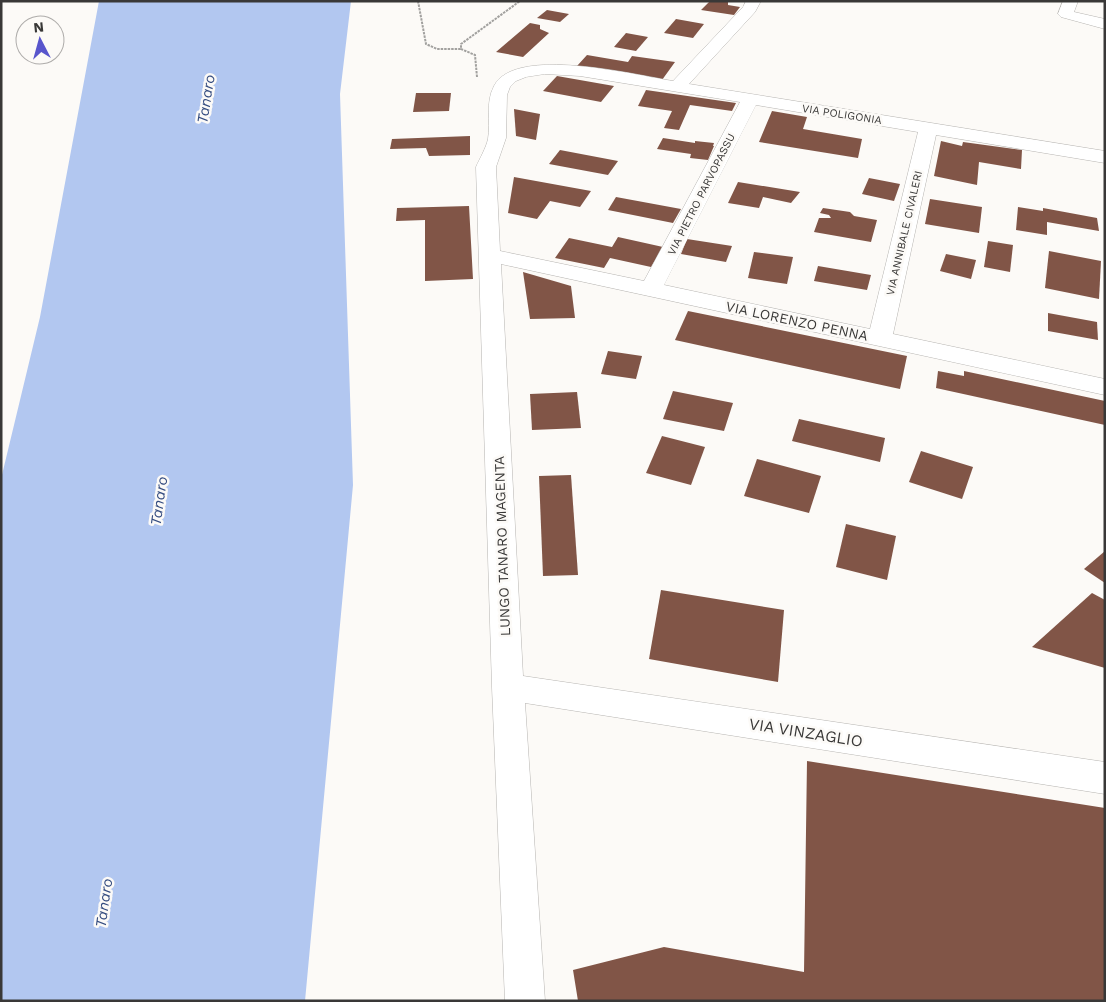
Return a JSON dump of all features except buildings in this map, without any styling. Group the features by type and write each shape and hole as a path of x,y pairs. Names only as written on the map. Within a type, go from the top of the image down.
{"street":[{"path":"677,87 750,9 754,1"},
{"path":"1071,1 1066,14 1105,24"},
{"name":"VIA POLIGONIA","path":"498,94 508,78 526,71 548,69 580,71 1105,157"},
{"name":"LUNGO TANARO MAGENTA","path":"498,94 496,139 486,167 508,687 525,1001"},
{"name":"VIA PIETRO PARVOPASSU","path":"651,289 750,99"},
{"name":"VIA ANNIBALE CIVALERI","path":"880,338 928,128"},
{"name":"VIA LORENZO PENNA","path":"490,255 1105,387"},
{"name":"VIA VINZAGLIO","path":"508,687 1105,778"}],"path":[{"path":"418,1 426,44 438,49 461,49 475,55 476,72 483,88 498,94"},
{"path":"461,49 461,44 467,38 520,1"}],"water":[{"name":"Tanaro","path":"99,1 351,1 340,94 353,485 305,1001 1,1001 1,479 40,317"}]}
